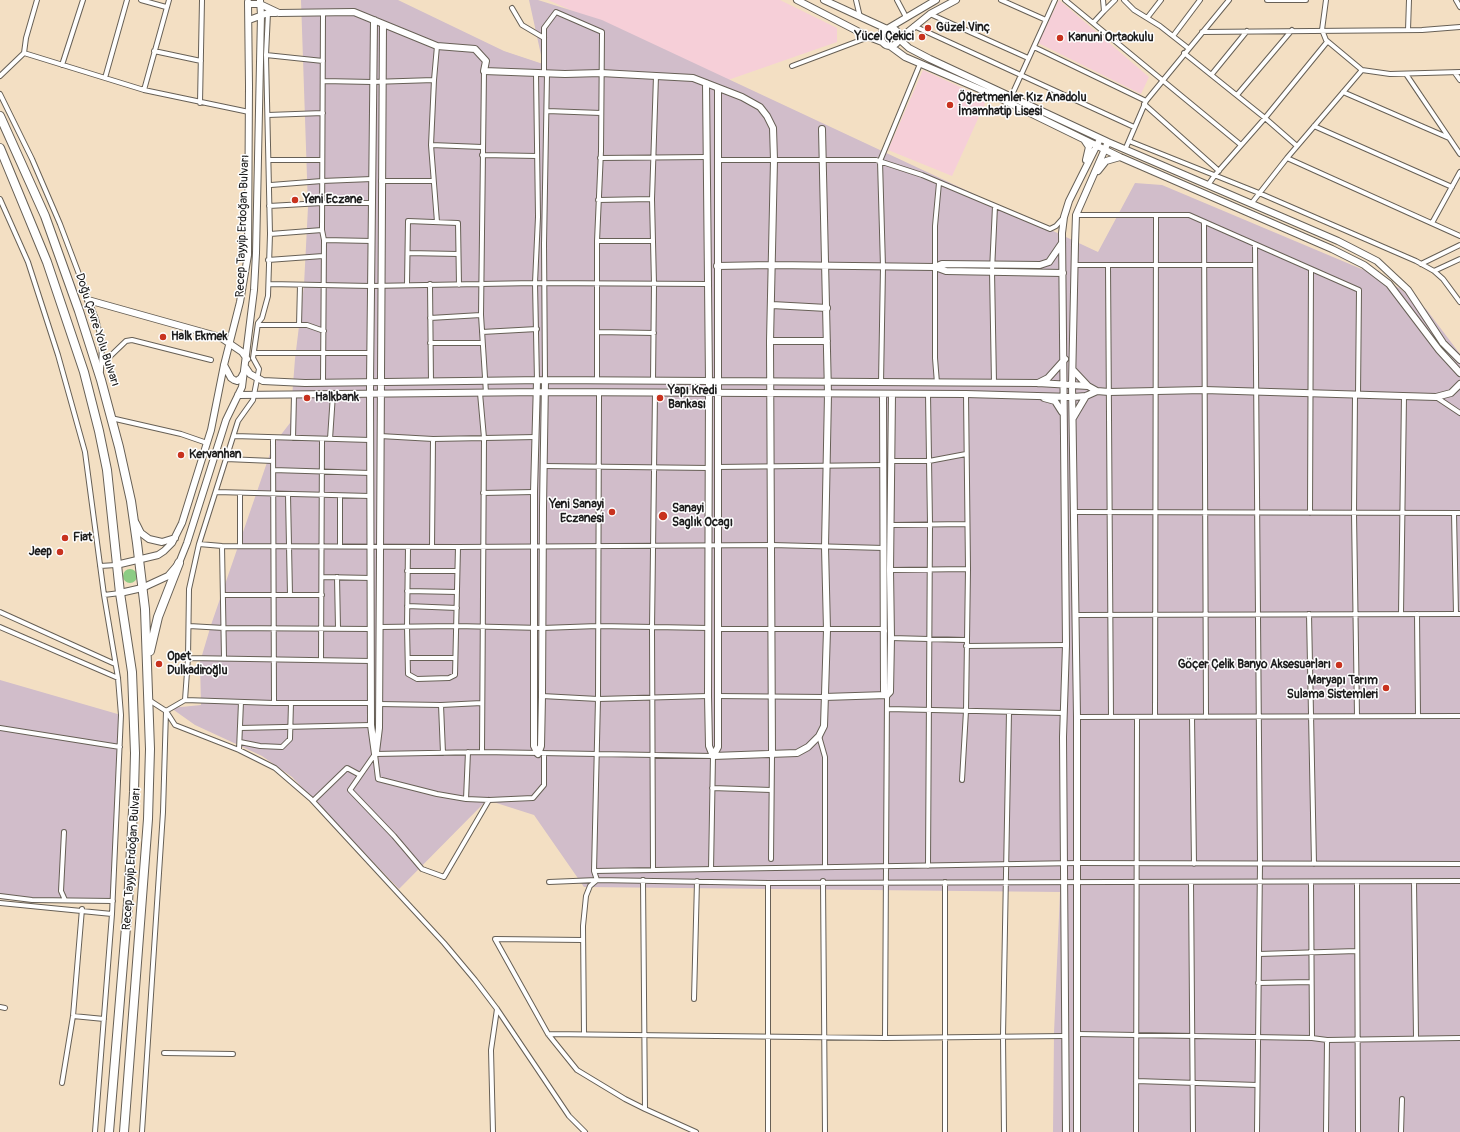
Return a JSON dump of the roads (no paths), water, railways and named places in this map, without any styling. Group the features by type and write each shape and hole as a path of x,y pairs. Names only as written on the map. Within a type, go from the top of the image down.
{"highway":[{"name":"Doğu Çevre Yolu Bulvarı","path":"0,116 58,250 101,380 135,522 140,561"},
{"path":"0,148 47,262 84,372 107,470 116,565"},
{"name":"Recep Tayyip Erdoğan Bulvarı","path":"124,1132 148,820 148,662 140,561"},
{"path":"148,662 158,617 179,563"},
{"name":"Recep Tayyip Erdoğan Bulvarı","path":"110,1132 128,904 135,761 132,672 116,565"}],"main road":[{"path":"797,0 869,37 890,46 905,57 991,94 1120,157 1332,248 1364,265 1389,284 1439,350 1460,374"},
{"path":"824,0 887,29 894,30 898,38 913,50 1011,97 1125,150 1338,241 1377,261 1408,290 1444,343 1460,360"},
{"path":"882,42 881,34 887,29 936,0"},
{"path":"890,46 896,43 898,38 930,14 956,0"},
{"path":"248,2 260,2 279,13"},
{"name":"Recep Tayyip Erdoğan Bulvarı","path":"116,565 140,561 164,551 175,538 207,443 224,365 240,302 248,255 248,2"},
{"name":"Recep Tayyip Erdoğan Bulvarı","path":"120,593 142,588 168,576 179,563 187,543 226,420 242,387 247,359 256,253 261,15 260,2"},
{"path":"249,20 268,13 354,12 437,46 475,49 486,61 484,71 536,74 601,73 693,78 748,100 760,107 767,116 773,128 774,160 772,305 770,341 772,394 772,755"},
{"path":"869,21 888,24 905,18"},
{"path":"374,20 372,82 370,496 371,725 375,754"},
{"path":"375,754 379,728 383,24"},
{"path":"913,27 907,36 908,42 913,50"},
{"path":"706,83 708,157 707,284 709,382 708,696 709,746 713,756"},
{"path":"713,756 718,747 716,629 718,88"},
{"path":"713,756 797,753 808,747 818,736 824,726 827,630 825,547 828,394 824,159 822,129"},
{"path":"1076,185 1100,138"},
{"path":"1066,1132 1064,713 1066,645 1063,416 1063,242 1064,217 1089,153 1087,143 1082,139"},
{"path":"1077,1132 1078,863 1076,512 1072,385 1076,215 1108,142"},
{"path":"1086,191 1106,161 1120,157"},
{"path":"992,268 1040,265 1048,262 1063,242"},
{"path":"717,266 772,265 935,267 942,264 1063,274"},
{"path":"88,300 220,337 242,352 247,359"},
{"path":"772,305 827,308"},
{"path":"770,341 827,341"},
{"path":"1038,383 1048,378 1064,359"},
{"path":"224,365 231,378 237,381 241,378 246,368 257,379 263,381 431,382 597,380 709,382 1038,383 1088,386"},
{"path":"1073,370 1088,386 1097,391 1109,392 1204,390 1436,397 1451,393 1460,384"},
{"path":"537,380 538,392 534,492 534,746 541,754"},
{"path":"541,754 543,466 546,380"},
{"path":"238,395 545,392 966,394 1073,397 1086,396 1097,391"},
{"path":"882,394 884,465 884,691 887,695"},
{"path":"887,695 890,692 892,638 890,570 892,394"},
{"path":"1033,395 1055,401 1063,416"},
{"path":"1073,418 1086,396"},
{"path":"135,522 141,533 150,539 162,542 175,538"},
{"path":"824,697 887,695"}],"street":[{"path":"0,76 24,53 26,38 37,0"},
{"path":"62,65 83,0"},
{"path":"105,78 127,0"},
{"path":"141,0 166,7"},
{"path":"144,90 169,0"},
{"path":"200,103 202,0"},
{"path":"856,0 860,17"},
{"path":"897,0 905,18"},
{"path":"1001,0 1046,20"},
{"path":"1011,97 1019,75 1034,47 1055,0"},
{"path":"1065,0 1241,145"},
{"path":"1103,0 1104,11"},
{"path":"1094,23 1115,0"},
{"path":"1124,0 1134,10 1188,48"},
{"path":"1147,18 1161,0"},
{"path":"1173,36 1200,0"},
{"path":"1125,150 1145,102 1184,52 1229,0"},
{"path":"1267,0 1306,0"},
{"path":"1326,0 1322,30 1327,42 1362,70 1390,74 1458,72 1460,80"},
{"path":"1408,30 1409,0"},
{"path":"1456,0 1460,7"},
{"path":"512,8 522,25 544,38"},
{"path":"546,380 545,283 547,111 544,28 556,12 602,32 597,241 597,380"},
{"path":"185,700 188,658 189,590 199,544 238,421 253,400 259,369 253,358 258,325 262,318 269,284 269,206 271,185 266,55 268,13"},
{"path":"323,382 322,354 324,331 322,286 324,240 322,230 322,160 324,13"},
{"path":"930,14 1028,58"},
{"path":"913,27 1134,127"},
{"path":"1202,32 1408,30 1460,27"},
{"path":"1237,95 1292,30"},
{"path":"1212,74 1247,31"},
{"path":"792,66 869,37"},
{"path":"1208,185 1218,171 1265,118 1327,42"},
{"path":"437,46 434,80 432,146 433,181 437,222"},
{"path":"1034,47 1145,102 1218,171"},
{"path":"154,51 201,61"},
{"path":"1184,52 1297,146"},
{"path":"24,53 144,90 248,112"},
{"path":"266,55 323,61"},
{"path":"881,383 883,267 880,161 920,64"},
{"path":"1251,204 1287,158 1362,70"},
{"path":"482,752 483,393 485,381 481,315 484,226 482,147 484,71"},
{"path":"536,74 538,217 535,283 537,380"},
{"path":"1406,74 1460,154"},
{"path":"653,381 654,284 652,199 656,76"},
{"path":"323,81 382,82 434,80"},
{"path":"1343,92 1449,138"},
{"path":"0,94 32,158 96,318 102,342 101,380"},
{"path":"547,111 601,112"},
{"path":"268,115 323,113"},
{"path":"1314,126 1452,187"},
{"path":"1129,141 1259,193 1421,264 1434,271 1443,279 1460,302"},
{"path":"432,146 482,147"},
{"path":"482,154 537,156"},
{"path":"600,158 708,157"},
{"path":"1287,158 1460,236"},
{"path":"718,160 824,159 880,161 940,183 1050,229 1056,226 1064,217"},
{"path":"270,160 322,160"},
{"path":"1432,223 1460,172"},
{"path":"271,185 372,179"},
{"path":"381,181 433,181"},
{"path":"937,383 935,358 935,226 940,183"},
{"path":"0,199 28,262 58,355 84,445 100,566"},
{"path":"598,200 652,199"},
{"path":"269,206 322,203 372,203"},
{"path":"994,383 992,268 995,206"},
{"path":"1076,215 1189,215 1359,290 1354,513 1357,716"},
{"path":"1155,717 1156,216"},
{"path":"407,284 408,221 458,223 459,285"},
{"path":"1204,222 1206,717"},
{"path":"270,234 322,230"},
{"path":"324,240 372,241"},
{"path":"597,241 652,241"},
{"path":"1255,245 1260,864 1257,1132"},
{"path":"1421,264 1460,245"},
{"path":"408,253 458,254"},
{"path":"268,260 323,256"},
{"path":"1434,271 1460,259"},
{"path":"1075,265 1255,265"},
{"path":"1108,265 1111,717"},
{"path":"1310,513 1311,269"},
{"path":"269,284 381,286 407,284 459,285 535,283 707,284"},
{"path":"430,284 431,382"},
{"path":"299,325 300,285"},
{"path":"430,318 481,315"},
{"path":"258,325 307,324 324,331"},
{"path":"482,332 536,329"},
{"path":"598,332 654,333"},
{"path":"101,365 126,341 132,340 211,360"},
{"path":"430,343 482,343"},
{"path":"254,354 370,354"},
{"path":"597,880 594,870 598,699 599,393"},
{"path":"653,869 651,756 653,698 653,466 655,393"},
{"path":"293,438 294,394"},
{"path":"330,439 333,394"},
{"path":"928,394 930,524 928,638 928,866"},
{"path":"962,780 966,711 968,569 966,394"},
{"path":"1401,614 1404,396"},
{"path":"1436,397 1460,413"},
{"path":"111,418 181,434 207,443"},
{"path":"234,436 370,440"},
{"path":"380,436 433,439 536,437"},
{"path":"273,438 274,703"},
{"path":"321,660 322,439"},
{"path":"432,547 433,439"},
{"path":"892,461 929,461 966,454"},
{"path":"226,459 273,461"},
{"path":"717,467 884,465"},
{"path":"543,466 653,466 709,468"},
{"path":"273,470 370,473"},
{"path":"216,492 273,495 370,496"},
{"path":"483,494 534,492"},
{"path":"240,494 240,546"},
{"path":"288,495 290,595"},
{"path":"340,496 340,546"},
{"path":"1076,512 1460,513"},
{"path":"1076,615 1458,614 1454,513"},
{"path":"891,525 967,524"},
{"path":"199,544 222,546 371,547 772,545 884,548"},
{"path":"222,546 224,658"},
{"path":"408,547 408,674 417,678 449,678 454,675 458,547"},
{"name":"Recep Tayyip Erdoğan Bulvarı","path":"95,1132 113,901 121,715 118,678 100,566 116,565"},
{"path":"890,570 968,569"},
{"path":"407,571 458,571"},
{"path":"322,577 371,578"},
{"path":"337,577 338,628"},
{"path":"407,591 457,592"},
{"name":"Recep Tayyip Erdoğan Bulvarı","path":"104,596 120,593"},
{"path":"223,595 322,595"},
{"path":"407,606 457,608"},
{"path":"0,612 115,664"},
{"path":"1309,614 1314,864"},
{"path":"1417,614 1418,716"},
{"path":"189,626 224,628 371,629"},
{"path":"380,627 456,626 542,628 598,626 709,628"},
{"path":"0,627 118,678"},
{"path":"716,629 883,629 892,638 966,640"},
{"path":"966,646 1066,645"},
{"path":"188,658 274,658 371,661"},
{"path":"408,658 455,658"},
{"path":"885,1038 887,695"},
{"path":"542,696 598,699 708,696"},
{"path":"717,696 824,697"},
{"path":"149,700 166,711 175,725 239,750 280,772 313,801 444,943 497,1009 569,1116 585,1132"},
{"path":"166,711 185,700 274,703 371,703"},
{"path":"239,750 241,702"},
{"path":"240,742 260,746 282,747 290,739 291,703"},
{"path":"379,704 482,704"},
{"path":"441,705 443,753"},
{"path":"888,709 1064,713"},
{"path":"142,1132 162,836 166,711"},
{"path":"1004,1132 1003,1036 1009,712"},
{"path":"1077,717 1460,716"},
{"path":"1136,1132 1137,717"},
{"path":"1192,717 1194,864"},
{"path":"240,728 371,725"},
{"path":"0,728 120,747"},
{"path":"818,736 825,757 826,867"},
{"path":"466,799 468,752"},
{"path":"375,754 482,752 713,756 711,869"},
{"path":"375,754 378,778 422,791 466,799 489,800 533,798 544,785 541,754"},
{"path":"375,754 350,790 394,836 422,869 444,877 489,800"},
{"path":"771,859 772,755"},
{"path":"313,801 347,768 360,775"},
{"path":"712,788 771,790"},
{"path":"64,832 61,891 65,900"},
{"path":"594,870 1078,863 1460,864"},
{"path":"584,1033 582,940 586,896 590,886 597,880"},
{"path":"549,882 597,880 697,880 768,883 823,881 1460,881"},
{"path":"643,880 646,1036 645,1108"},
{"path":"694,1000 697,880"},
{"path":"823,881 825,1132"},
{"path":"945,882 945,1132"},
{"path":"1191,882 1194,1083 1193,1132"},
{"path":"1311,882 1312,1038"},
{"path":"1357,882 1358,1132"},
{"path":"1414,882 1416,1038"},
{"path":"768,883 768,1132"},
{"path":"0,896 32,900 113,901"},
{"path":"0,903 112,914"},
{"path":"62,1084 73,1016 82,910"},
{"path":"582,940 495,939 548,1034 577,1070 625,1099 696,1132"},
{"path":"1259,954 1357,952"},
{"path":"1258,983 1311,982"},
{"path":"493,1132 491,1050 497,1009"},
{"path":"73,1016 104,1019"},
{"path":"548,1034 584,1033 646,1036 824,1036 885,1038 1065,1036"},
{"path":"1078,1034 1312,1038 1327,1040 1357,1038 1460,1038"},
{"path":"1326,1132 1327,1040"},
{"path":"164,1054 233,1054"},
{"path":"1136,1081 1257,1085"},
{"path":"1402,1099 1402,1132"}],"place":[{"name":"Güzel Vinç","path":"928,28"},
{"name":"Yücel Çekici","path":"922,37"},
{"name":"Kanuni Ortaokulu","path":"1060,38"},
{"name":"Öğretmenler Kız Anadolu İmamhatip Lisesi","path":"950,105"},
{"name":"Yeni Eczane","path":"295,200"},
{"name":"Halk Ekmek","path":"163,337"},
{"name":"Halkbank","path":"307,398"},
{"name":"Yapı Kredi Bankası","path":"660,398"},
{"name":"Kervanhan","path":"181,455"},
{"name":"Yeni Sanayi Eczanesi","path":"612,512"},
{"name":"Sanayi Saglık Ocagı","path":"663,516"},
{"name":"Fiat","path":"65,538"},
{"name":"Jeep","path":"60,552"},
{"name":"Opet Dulkadiroğlu","path":"159,664"},
{"name":"Göçer Çelik Banyo Aksesuarları","path":"1339,665"},
{"name":"Maryapı Tarım Sulama Sistemleri","path":"1386,688"}]}
